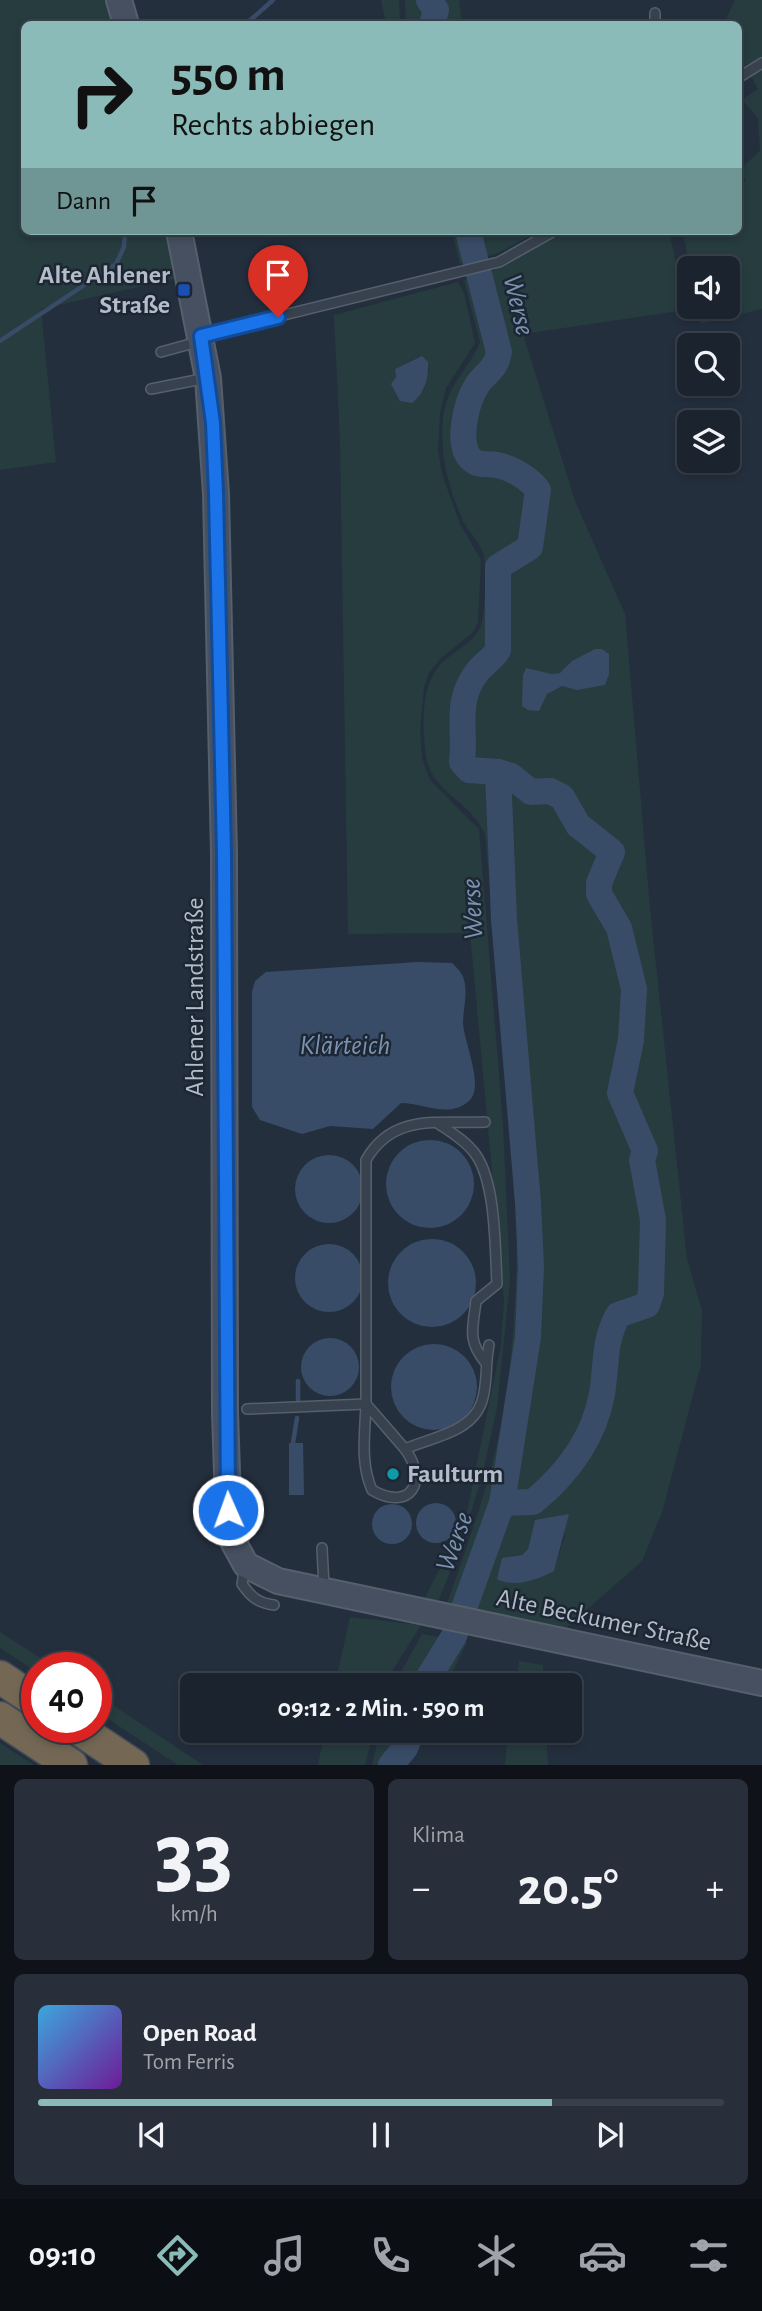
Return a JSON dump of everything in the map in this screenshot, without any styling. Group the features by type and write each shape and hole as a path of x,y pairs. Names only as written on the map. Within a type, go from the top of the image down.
{"highway":[{"path":"0,1677 21,1691"},
{"path":"0,1718 71,1765"},
{"path":"100,1743 133,1765"}],"street":[{"path":"119,0 125,21"},
{"name":"Ahlener Landstraße","path":"180,235 208,378 216,494 224,854 229,1534 246,1565"},
{"path":"246,1565 278,1581 325,1592"},
{"name":"Alte Beckumer Straße","path":"325,1592 762,1683"}],"lane":[{"path":"655,13 655,21"},
{"path":"742,76 762,63"},
{"path":"161,352 202,338 492,264 546,235"},
{"path":"151,389 208,378"},
{"path":"366,1404 415,1463 415,1488 407,1495 395,1499 372,1490 365,1475 366,1160 374,1146 405,1124 485,1122"},
{"path":"439,1124 477,1156 492,1216 497,1284 476,1301 472,1339 474,1349 485,1362"},
{"path":"405,1449 451,1432 471,1418 482,1401 489,1345"},
{"path":"247,1409 366,1404"},
{"path":"322,1549 325,1592"},
{"path":"246,1565 242,1584 250,1595 262,1603 274,1605"}],"green space":[{"path":"0,0 106,0 111,21 21,21 21,235 167,235 178,278 41,309 56,462 0,470"},
{"path":"381,0 399,0 400,21 385,21"},
{"path":"405,0 459,0 462,21 406,21"},
{"path":"735,0 762,0 762,309 740,314 740,256 688,256 684,238 685,235 742,235 742,184 746,181 742,167 760,151 758,118 742,100 758,89 752,77 742,82 742,21 725,21"},
{"path":"453,235 532,235 498,253 460,264"},
{"path":"556,235 670,235 677,268 677,311 523,334 575,501 625,614 650,908 687,1259 702,1311 701,1365 662,1512 642,1561 564,1630 447,1604 481,1504 501,1427 513,1331 516,1260 512,1118 485,835 471,814 444,789 429,769 424,731 425,705 431,680 445,660 476,634 483,616 483,553 463,521 453,495 442,440 447,401 480,342 464,280 491,272","holes":["559,1517 565,1535 554,1571 510,1556 522,1555 528,1549 535,1520"]},
{"path":"458,282 464,293 475,343 446,388 440,413 438,450 442,474 460,524 481,560 478,623 472,633 440,659 429,673 424,687 420,731 422,758 430,780 479,829 503,1124 510,1280 497,1408 482,1476 462,1541 436,1607 423,1602 466,1517 501,1345 504,1301 470,933 348,934 340,441 334,315","holes":["421,356 429,369 424,390 397,396 395,369"]},
{"path":"699,319 721,319 700,324"},
{"path":"350,1617 421,1625 391,1673 338,1673"},
{"path":"0,1632 31,1652 21,1652 21,1662 0,1648"},
{"path":"422,1634 467,1642 452,1673 401,1673"},
{"path":"519,1661 543,1665 543,1673 518,1673"},
{"path":"112,1705 203,1765 178,1765 112,1722"},
{"path":"0,1743 34,1765 0,1765"},
{"path":"323,1743 371,1743 365,1765 318,1765"},
{"path":"377,1743 420,1743 407,1765 372,1765"},
{"path":"507,1743 547,1743 548,1765 505,1765"}],"water":[{"path":"422,356 428,362 428,374 423,390 412,403 400,401 391,384 396,377 395,369"},
{"path":"595,649 602,649 609,654 609,674 605,685 577,690 562,686 547,694 539,711 528,710 522,706 523,675 526,668 552,674 560,673 572,661"},
{"name":"Klärteich","path":"418,962 452,963 463,977 466,991 463,1023 475,1086 469,1101 453,1109 444,1110 401,1103 373,1129 330,1126 302,1134 260,1120 252,1107 252,992 255,981 266,972"},
{"path":"430,1140 447,1143 461,1153 471,1167 474,1184 471,1201 461,1215 447,1225 430,1228 413,1225 399,1215 389,1201 386,1184 389,1167 399,1153 413,1143"},
{"path":"322,1155 336,1155 348,1160 358,1170 363,1189 358,1208 348,1218 336,1223 322,1223 310,1218 300,1208 295,1196 295,1182 300,1170 310,1160"},
{"path":"432,1239 457,1246 469,1258 476,1283 469,1308 457,1320 432,1327 407,1320 395,1308 388,1283 395,1258 407,1246"},
{"path":"336,1244 357,1259 363,1271 361,1291 353,1302 336,1312 322,1312 305,1302 297,1291 295,1271 305,1254 316,1246"},
{"path":"324,1338 336,1338 351,1346 359,1361 359,1373 351,1388 336,1396 324,1396 309,1388 301,1373 301,1361 309,1346"},
{"path":"434,1344 451,1347 465,1356 474,1370 477,1387 474,1404 465,1418 451,1427 434,1430 417,1427 403,1418 394,1404 391,1387 394,1370 403,1356 417,1347"},
{"path":"289,1443 303,1443 304,1495 289,1495"},
{"path":"436,1503 450,1509 456,1523 450,1537 436,1543 422,1537 416,1523 422,1509"},
{"path":"392,1504 406,1510 412,1524 406,1538 392,1544 378,1538 372,1524 378,1510"},
{"path":"569,1514 554,1571 518,1583 497,1579 502,1558 522,1555 528,1549 535,1520"}],"waterway":[{"path":"249,21 273,0"},
{"name":"Werse","path":"429,0 436,10 433,21"},
{"path":"0,341 116,264 124,247 125,235"},
{"name":"Werse","path":"431,1673 454,1636 502,1503 528,1337 531,1266 504,919 498,772 469,770 462,762 463,704 466,693 478,671 498,650 498,567 530,547 538,490 508,468 481,464 466,453 463,434 469,403 479,382 493,368 499,352 469,235"},
{"path":"498,772 511,776 531,792 550,791 562,797 578,825 612,852 599,883 599,894 619,928 634,989 631,1040 620,1093 645,1151 642,1160 653,1220 651,1293 647,1305 618,1315 613,1325 602,1394 586,1440 557,1480 533,1502 502,1503"},
{"path":"298,1381 298,1400"},
{"path":"293,1443 297,1418"},
{"name":"Werse","path":"391,1765 407,1743"}],"place":[{"name":"Alte Ahlener Straße","path":"184,290"},
{"name":"Faulturm","path":"393,1474"}],"route":[{"path":"228,1510 225,1412 224,854 216,494 213,423 201,336 278,317"}]}
